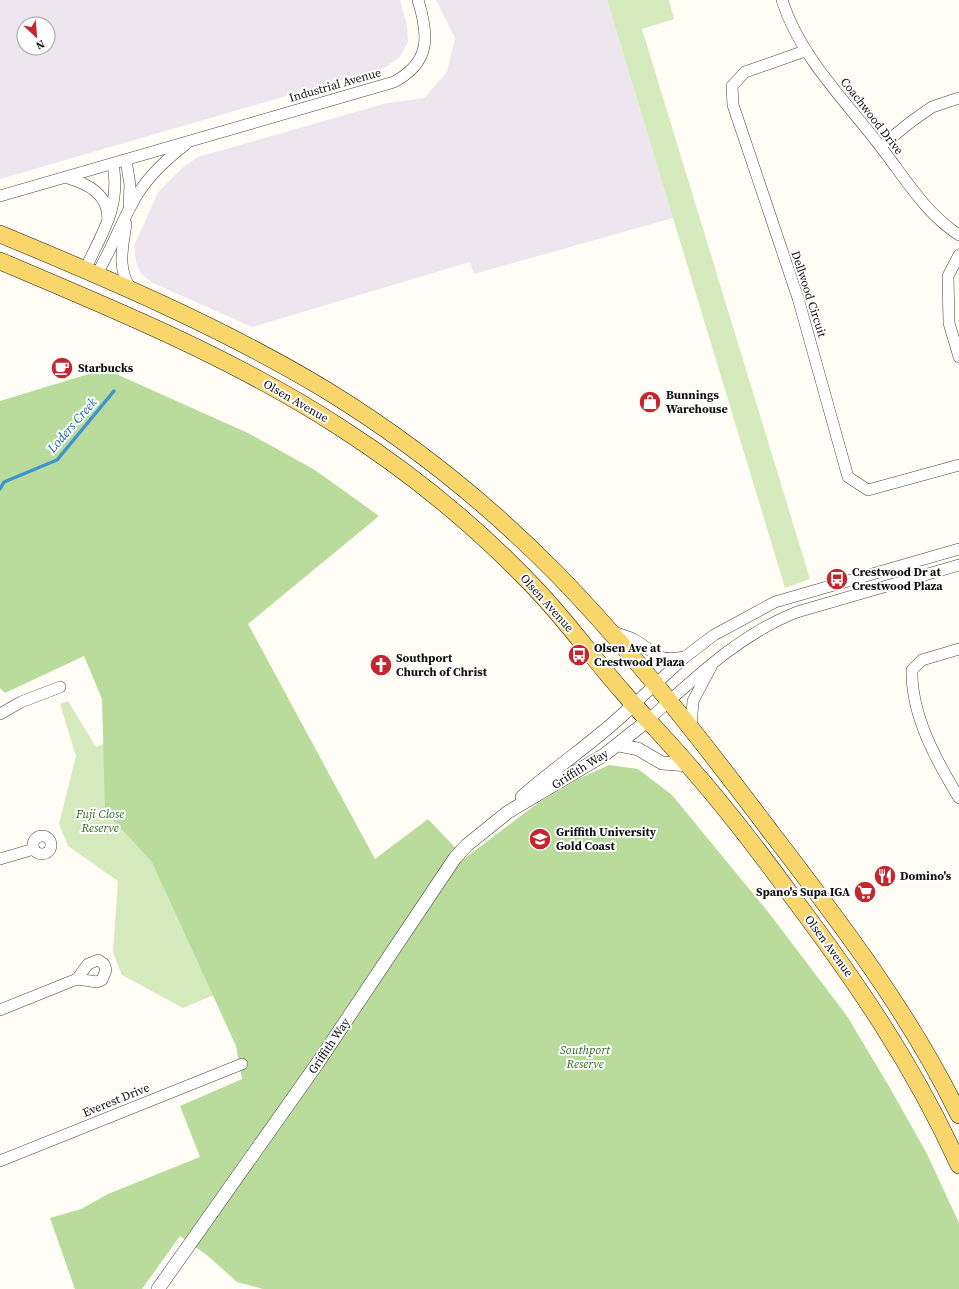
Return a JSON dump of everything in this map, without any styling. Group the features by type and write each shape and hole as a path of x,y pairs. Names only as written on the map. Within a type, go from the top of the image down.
{"main road":[{"name":"Olsen Avenue","path":"0,234 90,272 235,340 292,370 329,392 402,442 459,485 554,571 655,684 690,727 874,970 916,1036 959,1115"},
{"name":"Olsen Avenue","path":"0,261 80,295 229,364 275,388 341,428 400,469 465,522 511,563 566,623 647,721 689,765 746,834 860,989 904,1057 941,1127 959,1165"},
{"path":"80,295 90,272"}],"street":[{"name":"Industrial Avenue","path":"0,196 68,178 394,82 403,77 417,64 426,42 424,19 418,0"},
{"name":"Coachwood Drive","path":"782,0 805,51 929,210 959,235"},
{"name":"Dellwood Circuit","path":"805,51 745,72 732,86 733,105 798,298 848,477 868,490 929,475 959,465"},
{"path":"880,146 932,107 959,98"},
{"name":"Industrial Avenue","path":"90,272 152,176 164,162 190,141"},
{"name":"Industrial Avenue","path":"126,160 130,185 122,266 126,281 137,294"},
{"path":"90,272 112,211 115,194 113,164"},
{"path":"68,178 86,184 100,194 107,210 107,223"},
{"path":"959,255 948,276 949,323 959,357"},
{"path":"634,705 685,657 714,635 775,602 959,549"},
{"path":"647,721 714,662 748,636 782,618 959,565"},
{"path":"606,628 634,640 649,651 663,658 670,660 685,657"},
{"path":"959,649 922,660 912,670 911,688 924,727 939,764 959,798"},
{"path":"690,727 694,701 714,662"},
{"path":"0,714 21,702 60,686"},
{"name":"Griffith Way","path":"158,1289 317,1064 455,858 467,845 508,812 545,777 580,751 634,705"},
{"name":"Griffith Way","path":"508,812 598,759 647,721"},
{"path":"618,745 638,750 662,763 689,765"},
{"path":"0,859 34,849"},
{"path":"0,1010 77,979"},
{"name":"Everest Drive","path":"0,1162 242,1064"}],"shaded area":[{"path":"0,0 400,0 407,25 408,42 400,57 386,67 0,179"},
{"path":"436,0 607,0 673,218 474,274 470,262 252,327 153,283 141,274 136,262 134,246 158,192 183,167 198,157 387,103 424,98 447,72 455,38"}],"green space":[{"path":"607,0 669,0 674,19 642,29 810,579 785,588"},
{"name":"Southport Reserve","path":"105,369 248,433 315,470 379,516 248,624 375,859 428,819 465,858 538,803 576,780 609,765 638,769 672,795 769,913 847,1016 927,1154 959,1223 959,1289 263,1289 237,1282 208,1256 180,1236 142,1289 75,1289 50,1218 81,1209 108,1194 200,1157 180,1106 242,1079 236,1046 152,862 105,811 102,699 84,656 5,693 0,688 0,401"},
{"name":"Fuji Close Reserve","path":"68,701 96,747 108,742 214,995 183,1008 122,975 113,952 118,881 68,846 59,824 76,756 60,704"}],"waterway":[{"name":"Loders Creek","path":"0,489 4,482 57,460 114,391"}],"place":[{"name":"Starbucks","path":"62,368"},
{"name":"Bunnings Warehouse","path":"650,402"},
{"name":"Crestwood Dr at Crestwood Plaza","path":"837,579"},
{"name":"Olsen Ave at Crestwood Plaza","path":"579,655"},
{"name":"Southport Church of Christ","path":"381,665"},
{"name":"Griffith University Gold Coast","path":"540,839"},
{"name":"Domino's","path":"885,876"},
{"name":"Spano's Supa IGA","path":"865,892"}]}
